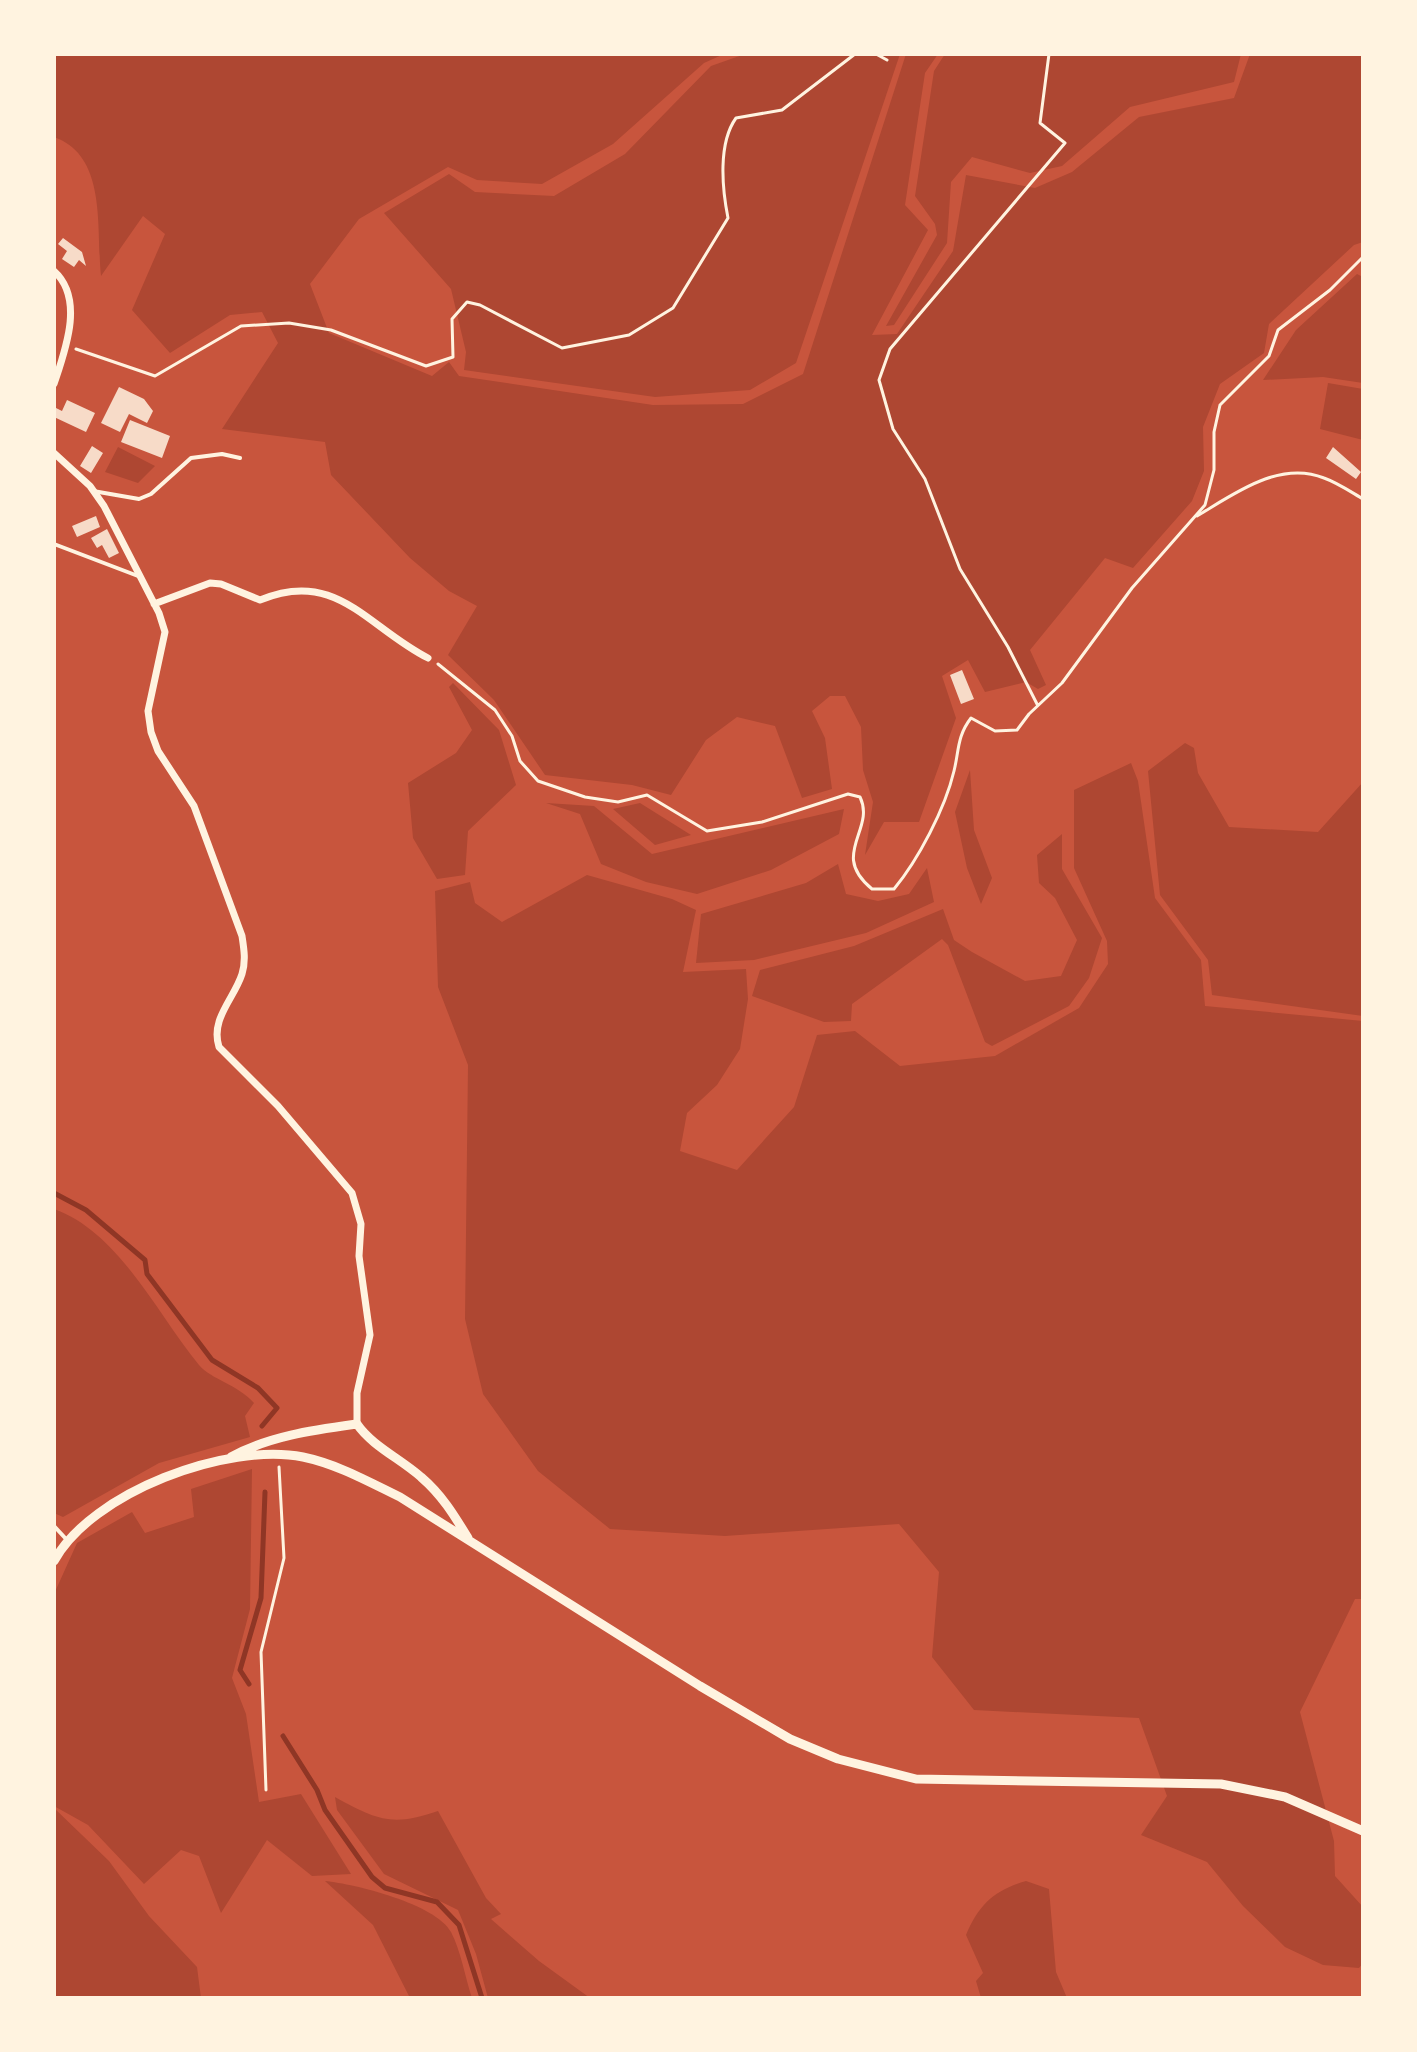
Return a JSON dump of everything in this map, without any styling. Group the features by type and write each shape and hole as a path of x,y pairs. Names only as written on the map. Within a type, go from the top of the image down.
{"street":[{"path":"54,271 68,293 70,322 54,384"},
{"path":"54,453 93,491 141,578 165,632 148,711 151,732 158,751 194,806 242,936 245,957 242,975 218,1022 216,1038 224,1055 278,1106 352,1193 358,1208 359,1256 370,1335 357,1393 357,1424 366,1437 423,1478 447,1502 470,1541"},
{"path":"154,604 210,583 221,584 260,600 279,592 303,589 353,604 379,626 428,658"},
{"path":"228,1459 252,1446 357,1424"},
{"path":"54,1561 87,1520 175,1474 228,1459 303,1457 349,1473 400,1497 700,1686 790,1739 838,1759 916,1779 1221,1784 1285,1797 1363,1831"}],"lane":[{"path":"93,491 139,499 151,494 191,458 222,454 240,458"},
{"path":"54,544 141,578"},
{"path":"54,1526 68,1542"}],"path":[{"path":"65,346 155,376 241,326 289,323 331,330 426,366 453,357 452,319 467,302 480,305 562,348 629,335 673,308 728,218 724,197 726,132 736,118 782,110 855,54"},
{"path":"876,54 887,60"},
{"path":"1038,705 1008,647 960,569 925,479 893,429 879,380 890,349 1065,143 1040,123 1049,54"},
{"path":"428,658 458,677 495,710 512,736 520,761 538,781 573,793 618,802 647,795 707,831 762,822 848,794 860,797 864,805 853,856 857,877 872,889 894,889 915,863 955,771 962,729 971,718 995,731 1017,730 1062,683 1132,588 1205,505 1214,470 1214,432 1220,405 1269,356 1278,330 1330,290 1363,257"},
{"path":"1193,518 1259,480 1301,473 1324,477 1363,499"},
{"path":"266,1790 261,1652 284,1558 279,1456"}],"shaded area":[{"path":"54,54 724,54 704,63 613,144 542,184 477,180 448,167 359,219 310,284 329,333 432,376 449,362 459,376 653,405 743,404 803,374 906,54 938,54 925,73 905,205 928,230 872,335 897,334 953,251 966,175 1035,188 1072,172 1139,117 1234,98 1250,54 1363,54 1363,242 1354,245 1269,324 1264,353 1220,384 1203,427 1204,471 1192,501 1133,568 1105,558 1030,650 1046,685 1038,689 1026,682 985,692 968,660 942,676 956,718 919,822 884,822 865,855 873,802 863,770 861,727 845,696 830,696 812,711 825,738 832,789 802,798 775,726 737,717 706,740 671,795 632,785 545,775 494,700 448,655 477,606 449,591 410,558 331,475 325,442 222,429 278,343 262,312 230,315 170,353 132,310 165,234 143,216 101,276 96,196 91,177 83,160 71,147 54,137"},
{"path":"745,54 900,54 796,363 750,390 655,397 464,370 466,352 451,289 384,213 449,174 475,192 554,196 625,154 711,66"},
{"path":"945,54 1241,54 1234,82 1130,107 1062,166 1030,173 972,157 951,182 947,243 894,325 886,326 937,235 935,224 915,196 934,71"},
{"path":"1357,274 1363,277 1363,383 1323,377 1263,380 1296,330"},
{"path":"1328,383 1363,389 1363,440 1320,429"},
{"path":"118,447 155,466 138,483 105,472"},
{"path":"453,683 499,730 516,785 468,831 465,875 437,879 413,838 408,783 456,753 472,730 449,687"},
{"path":"1185,743 1194,748 1198,773 1229,827 1318,832 1363,782 1363,1016 1212,995 1208,960 1160,895 1148,771"},
{"path":"1131,763 1138,781 1155,898 1201,960 1205,1006 1363,1021 1363,1599 1355,1599 1300,1712 1334,1841 1335,1876 1363,1907 1363,1963 1359,1968 1323,1965 1285,1947 1243,1906 1207,1862 1141,1835 1167,1796 1139,1718 974,1710 932,1657 939,1572 899,1524 725,1536 610,1529 538,1471 483,1394 465,1319 468,1065 438,987 435,891 470,882 475,903 502,922 587,875 672,899 696,910 683,972 746,969 748,999 740,1049 717,1085 687,1113 680,1151 737,1170 794,1107 817,1035 855,1031 900,1066 995,1056 1079,1008 1108,964 1107,941 1074,868 1074,790"},
{"path":"970,770 974,830 992,878 981,904 967,868 955,812"},
{"path":"546,803 594,806 652,854 844,809 839,834 771,870 697,894 646,882 601,864 580,814"},
{"path":"640,803 691,835 655,845 613,809"},
{"path":"1062,834 1062,869 1102,938 1089,978 1069,1006 992,1046 985,1042 948,945 942,939 852,1004 851,1021 824,1022 752,996 760,970 854,946 943,909 954,940 972,952 1025,981 1061,976 1077,940 1055,898 1039,883 1037,855"},
{"path":"838,864 846,894 878,901 909,894 927,868 934,902 866,933 754,960 696,963 701,914 806,883"},
{"path":"54,1209 77,1220 98,1236 135,1276 199,1365 254,1403 245,1416 250,1437 159,1463 63,1517 54,1513"},
{"path":"252,1469 250,1609 232,1678 246,1714 259,1802 301,1794 351,1874 312,1876 267,1840 221,1913 199,1856 181,1850 144,1884 88,1825 54,1806 54,1594 77,1543 132,1512 145,1533 194,1517 191,1489"},
{"path":"335,1797 385,1819 408,1819 438,1811 486,1898 501,1914 491,1919 539,1961 590,1998 488,1998 476,1954 458,1910 384,1874 337,1810"},
{"path":"54,1808 109,1861 149,1916 197,1967 201,1998 54,1998"},
{"path":"325,1881 394,1897 443,1922 454,1939 472,1998 410,1998 373,1925"},
{"path":"1026,1881 1049,1889 1056,1972 1067,1998 981,1998 976,1981 983,1973 966,1935 976,1915 989,1900 1005,1889"}],"building":[{"path":"63,238 82,252 86,266 79,260 74,267 62,259 67,251 58,244"},
{"path":"119,387 144,399 153,411 147,423 129,414 120,432 101,423"},
{"path":"67,400 95,413 86,432 54,417 56,408 62,411"},
{"path":"130,420 170,436 162,458 121,442"},
{"path":"92,446 103,453 91,473 80,466"},
{"path":"1333,447 1361,472 1356,479 1326,458"},
{"path":"96,516 100,527 77,537 72,526"},
{"path":"107,529 119,553 109,558 102,545 97,548 91,538"},
{"path":"962,670 974,699 961,704 950,675"}],"waterway":[{"path":"54,1193 86,1210 145,1260 147,1274 212,1360 258,1388 277,1408 262,1426"},
{"path":"249,1684 240,1670 261,1598 265,1492"},
{"path":"283,1736 317,1790 325,1810 372,1877 385,1888 437,1902 459,1925 482,1998"}]}
